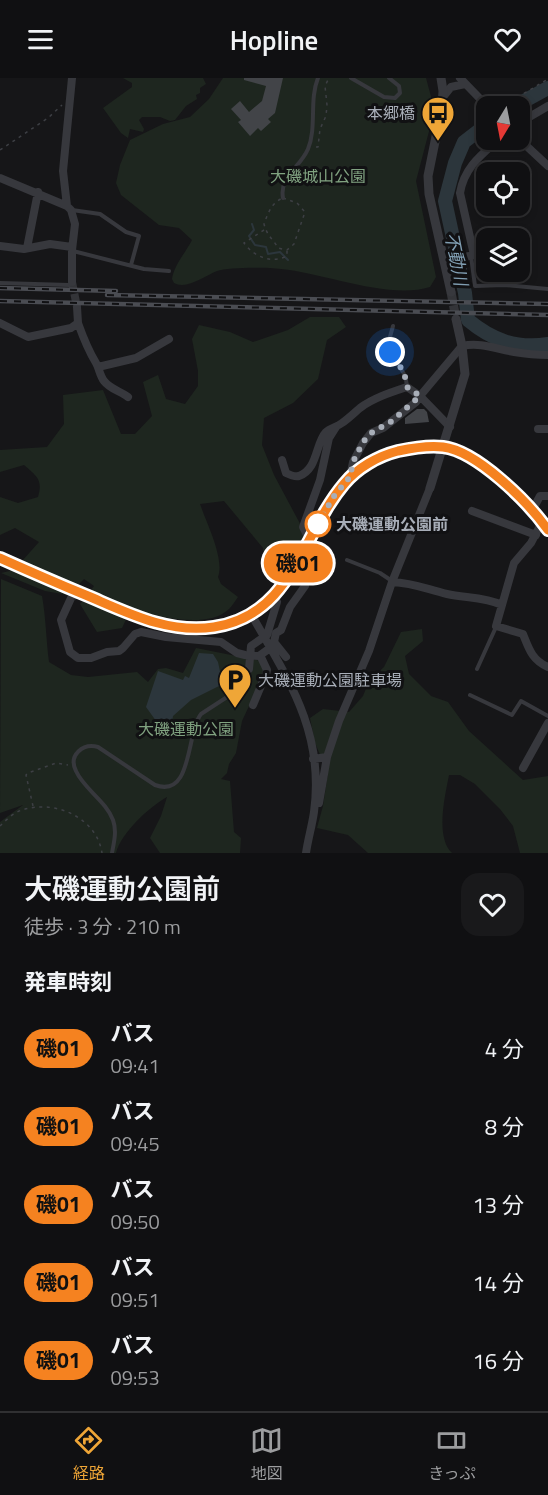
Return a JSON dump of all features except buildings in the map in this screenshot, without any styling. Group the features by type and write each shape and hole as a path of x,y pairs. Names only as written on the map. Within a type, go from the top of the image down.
{"street":[{"path":"72,78 63,171 69,208 75,224 72,282"},
{"path":"441,78 443,97 428,176 429,194 447,261 451,292"},
{"path":"443,97 450,87 462,81 477,96"},
{"path":"530,117 548,106"},
{"path":"530,149 548,166"},
{"path":"447,261 474,255 460,193 466,172 487,150"},
{"path":"0,178 38,192 69,208"},
{"path":"27,248 38,192"},
{"path":"0,246 27,248 50,244 72,249"},
{"path":"77,307 78,323 89,354 103,380 110,387 120,390 128,397"},
{"path":"314,812 319,804 327,757 339,721 369,651 392,582 430,488 450,427 465,374 456,319"},
{"path":"0,323 28,337 71,328 78,323"},
{"path":"98,367 136,358 169,339"},
{"path":"350,477 353,462 363,442 371,433 392,421 420,396 462,346 488,345 512,352 548,355"},
{"path":"282,460 286,473 300,476 315,459 324,434 362,407 407,387 420,396 450,427"},
{"path":"312,536 306,533 303,527 320,480 329,438 336,427"},
{"path":"538,429 548,429"},
{"path":"131,614 167,625 199,628 228,624 250,614 267,602 283,585 334,496 350,477 373,461 393,453 416,448 444,447 460,452 478,462 533,509 545,526 514,562 496,626 523,634 531,655 537,662 548,668"},
{"path":"533,509 540,496 548,496"},
{"path":"472,511 536,535"},
{"path":"286,657 274,642 276,633 281,630 290,607 304,586 308,560 304,551"},
{"path":"392,582 411,583 447,594 494,601 502,605"},
{"path":"84,592 72,596 61,620 70,652 78,658 91,658 107,652 119,651 135,634 141,632 166,637 221,642 237,653 251,655 260,655 270,648"},
{"path":"249,669 251,646 267,634 277,603"},
{"path":"250,614 289,680 309,730 316,785 314,812 306,853"},
{"path":"253,705 266,674 266,667 260,655"},
{"path":"523,768 548,723"},
{"path":"314,759 327,757"}],"lane":[{"path":"284,198 282,190 286,178 308,150 318,78"},
{"path":"351,78 384,97 395,98 400,93 399,86 389,78"},
{"path":"69,208 100,214 126,232 139,236 131,265"},
{"path":"72,249 144,269 169,271"},
{"path":"471,256 475,286 504,285 548,289"},
{"path":"0,283 69,285 72,282"},
{"path":"393,326 389,344 390,352 402,368 407,387"},
{"path":"347,560 380,573 392,582"},
{"path":"477,669 496,626"},
{"path":"112,853 115,834 113,821 76,771 74,761 78,751 93,746 160,788 173,786 177,783 186,764 197,718 247,684 249,669"},
{"path":"470,695 512,715 521,701 548,717"}],"path":[{"path":"318,147 320,129 326,116 325,86 329,78"},
{"path":"520,96 548,79"},
{"path":"325,86 331,88"},
{"path":"0,150 48,118 69,99"},
{"path":"266,230 244,243 249,250 266,260 282,259 287,256 287,250 294,244 304,212 297,203 284,198 277,200 268,212 264,224 266,230 268,238 274,241 278,248 287,250"},
{"path":"33,807 26,775 28,773 56,763 75,766"},
{"path":"0,826 17,812 33,807 55,808 78,816 95,832 101,844 102,853"}],"green space":[{"path":"123,78 203,78 206,84 200,88 200,93 196,95 197,99 186,106 175,120 142,117 139,120 144,129 143,132 130,129 128,138 121,133 103,108 132,87 132,83"},
{"name":"大磯城山公園","path":"223,78 426,78 433,104 433,116 416,181 436,277 430,287 414,290 376,288 275,268 222,270 190,284 174,283 172,279 175,269 192,240 179,228 159,225 121,195 116,183 120,165 130,140 163,124 190,117 209,99"},
{"path":"310,317 339,317 346,327 327,340 318,379 293,403 264,418 262,445 274,475 305,533 291,564 267,579 263,548 224,501 200,504 217,551 218,577 221,584 238,597 229,609 208,619 181,620 131,609 122,628 97,632 80,604 94,586 84,579 68,595 45,591 1,573 14,570 39,542 15,528 0,535 0,497 18,503 38,497 40,486 35,475 24,465 0,472 0,450 47,447 64,424 63,395 103,390 121,434 135,434 152,416 143,382 158,375 166,399 185,404 198,386 198,371 192,339 199,325 230,332 253,342 288,330"},
{"name":"大磯運動公園","path":"1,579 42,596 49,662 71,675 88,677 137,672 148,682 158,669 166,668 183,673 196,648 261,661 266,670 242,721 236,753 229,764 227,773 221,779 230,781 234,832 241,838 240,853 160,853 150,838 167,797 137,821 124,837 116,853 0,853 0,822 23,805 0,813"},
{"path":"422,629 423,641 405,656 409,674 431,696 448,702 469,731 523,780 548,776 548,853 520,853 513,826 500,809 475,784 460,775 449,775 444,805 444,837 452,853 368,853 348,835 317,828 328,773 315,743 310,718 323,709 349,712 363,696 369,681 384,667 401,632"}],"shaded area":[{"path":"199,653 213,654 218,662 222,681 219,686 191,700 173,716 170,735 164,732 146,707 158,671 183,680 185,676 189,678"}],"waterway":[{"name":"不動川","path":"530,98 548,88"},
{"name":"不動川","path":"476,133 464,142 455,163 445,201 465,293 468,320 495,338 515,344 548,344"},
{"path":"252,224 254,230 249,236 255,245 266,247 268,254 280,252 288,260"}],"tunnel":[{"path":"72,282 77,307"},
{"path":"451,292 456,319"},
{"path":"0,558 131,614"}],"railway":[{"path":"0,288 116,291"},
{"path":"107,295 548,304"},
{"path":"0,301 548,315"}],"bus line":[{"name":"磯01","path":"0,558 150,622 183,628 228,624 245,618 257,610 290,577 334,496 350,477 384,456 402,450 430,446 451,449 478,462 533,509 548,530"}],"place":[{"name":"本郷橋","path":"438,142"},
{"name":"大磯運動公園前","path":"318,524"},
{"name":"大磯運動公園駐車場","path":"235,709"}],"route":[{"path":"318,524 334,496 350,477 353,462 363,442 371,433 383,428 416,402 420,396 407,387 402,368 390,352"}]}
